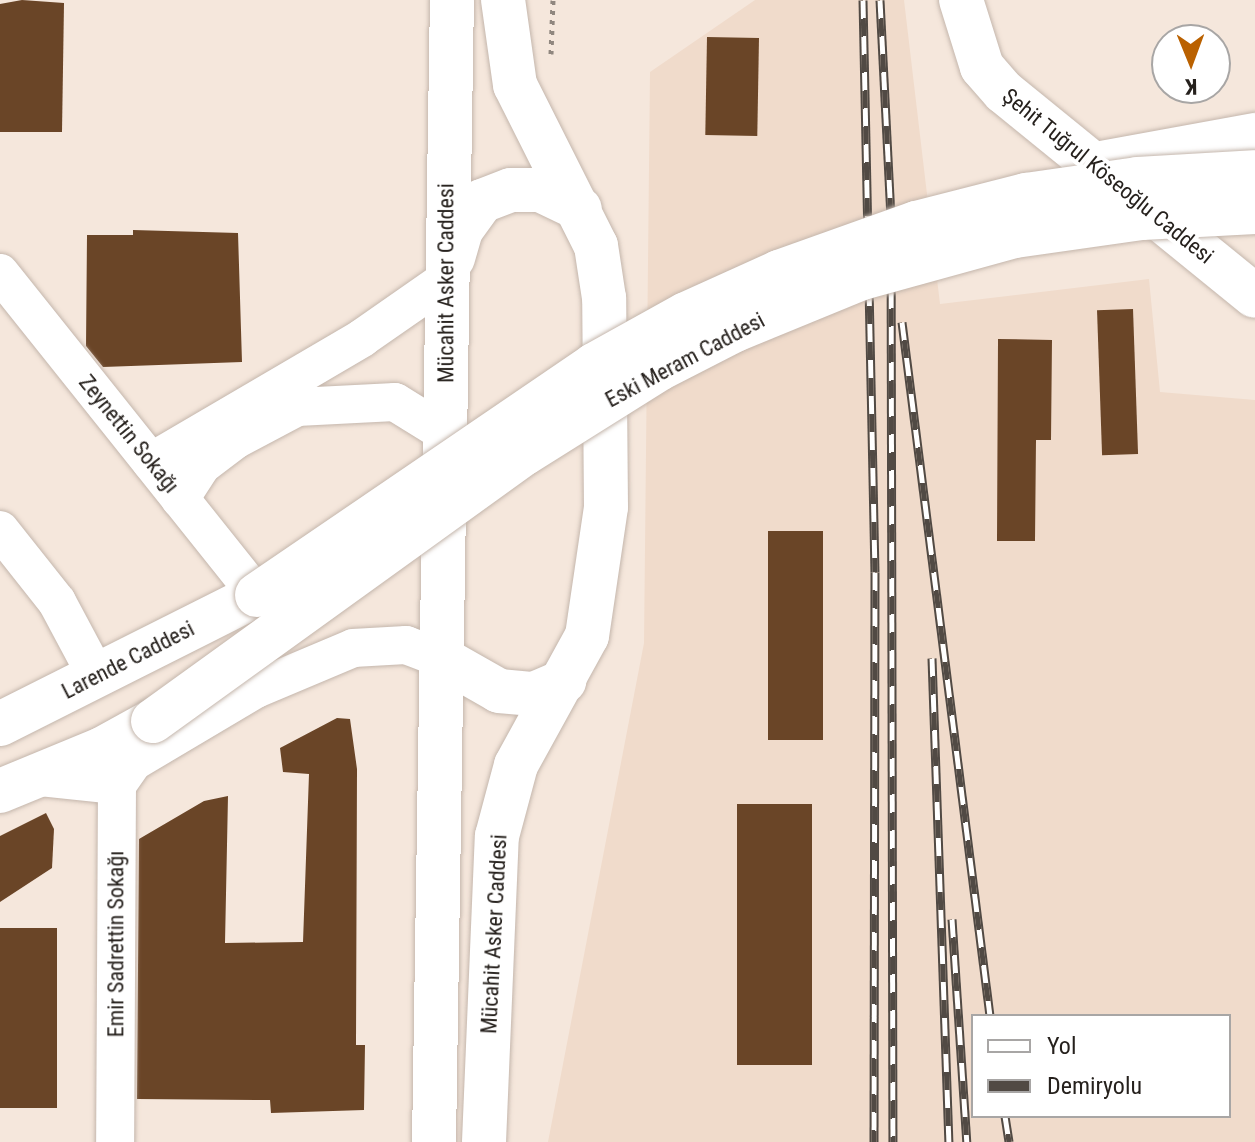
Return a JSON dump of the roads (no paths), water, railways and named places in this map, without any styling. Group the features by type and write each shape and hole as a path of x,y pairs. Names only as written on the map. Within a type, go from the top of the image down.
{"main road":[{"name":"Mücahit Asker Caddesi","path":"434,1142 436,786 443,659 452,0"},
{"name":"Mücahit Asker Caddesi","path":"484,1142 497,836 516,765 587,636 606,507 604,298 596,246 515,85 503,0"},
{"name":"Şehit Tuğrul Köseoğlu Caddesi","path":"961,0 982,67 1004,92 1255,296"},
{"name":"Eski Meram Caddesi","path":"257,595 594,365 686,314 779,272 903,227 1026,195 1138,179 1255,172"},
{"path":"447,279 461,230 482,201 511,190 540,190 580,209"},
{"name":"Eski Meram Caddesi","path":"110,767 153,721 525,453 659,369 735,330 862,278 1015,236 1142,218 1255,212"},
{"name":"Larende Caddesi","path":"0,724 257,595"},
{"path":"443,659 499,691 534,694 564,681"},
{"path":"15,783 110,767"}],"street":[{"path":"1090,162 1255,132"},
{"name":"Zeynettin Sokağı","path":"0,273 257,595"},
{"path":"151,462 362,338 447,279"},
{"path":"180,499 202,465 235,440 297,407 395,402 445,433"},
{"path":"0,530 57,602 96,675"},
{"path":"110,767 133,762 256,689 353,648 406,645 443,659"},
{"name":"Emir Sadrettin Sokağı","path":"110,767 115,1142"}],"railway":[{"path":"863,0 875,572 874,1142"},
{"path":"880,0 891,218 893,1142"},
{"path":"902,322 990,1014"},
{"path":"932,658 949,1142"},
{"path":"952,919 967,1142"},
{"path":"1005,1118 1009,1142"}]}
